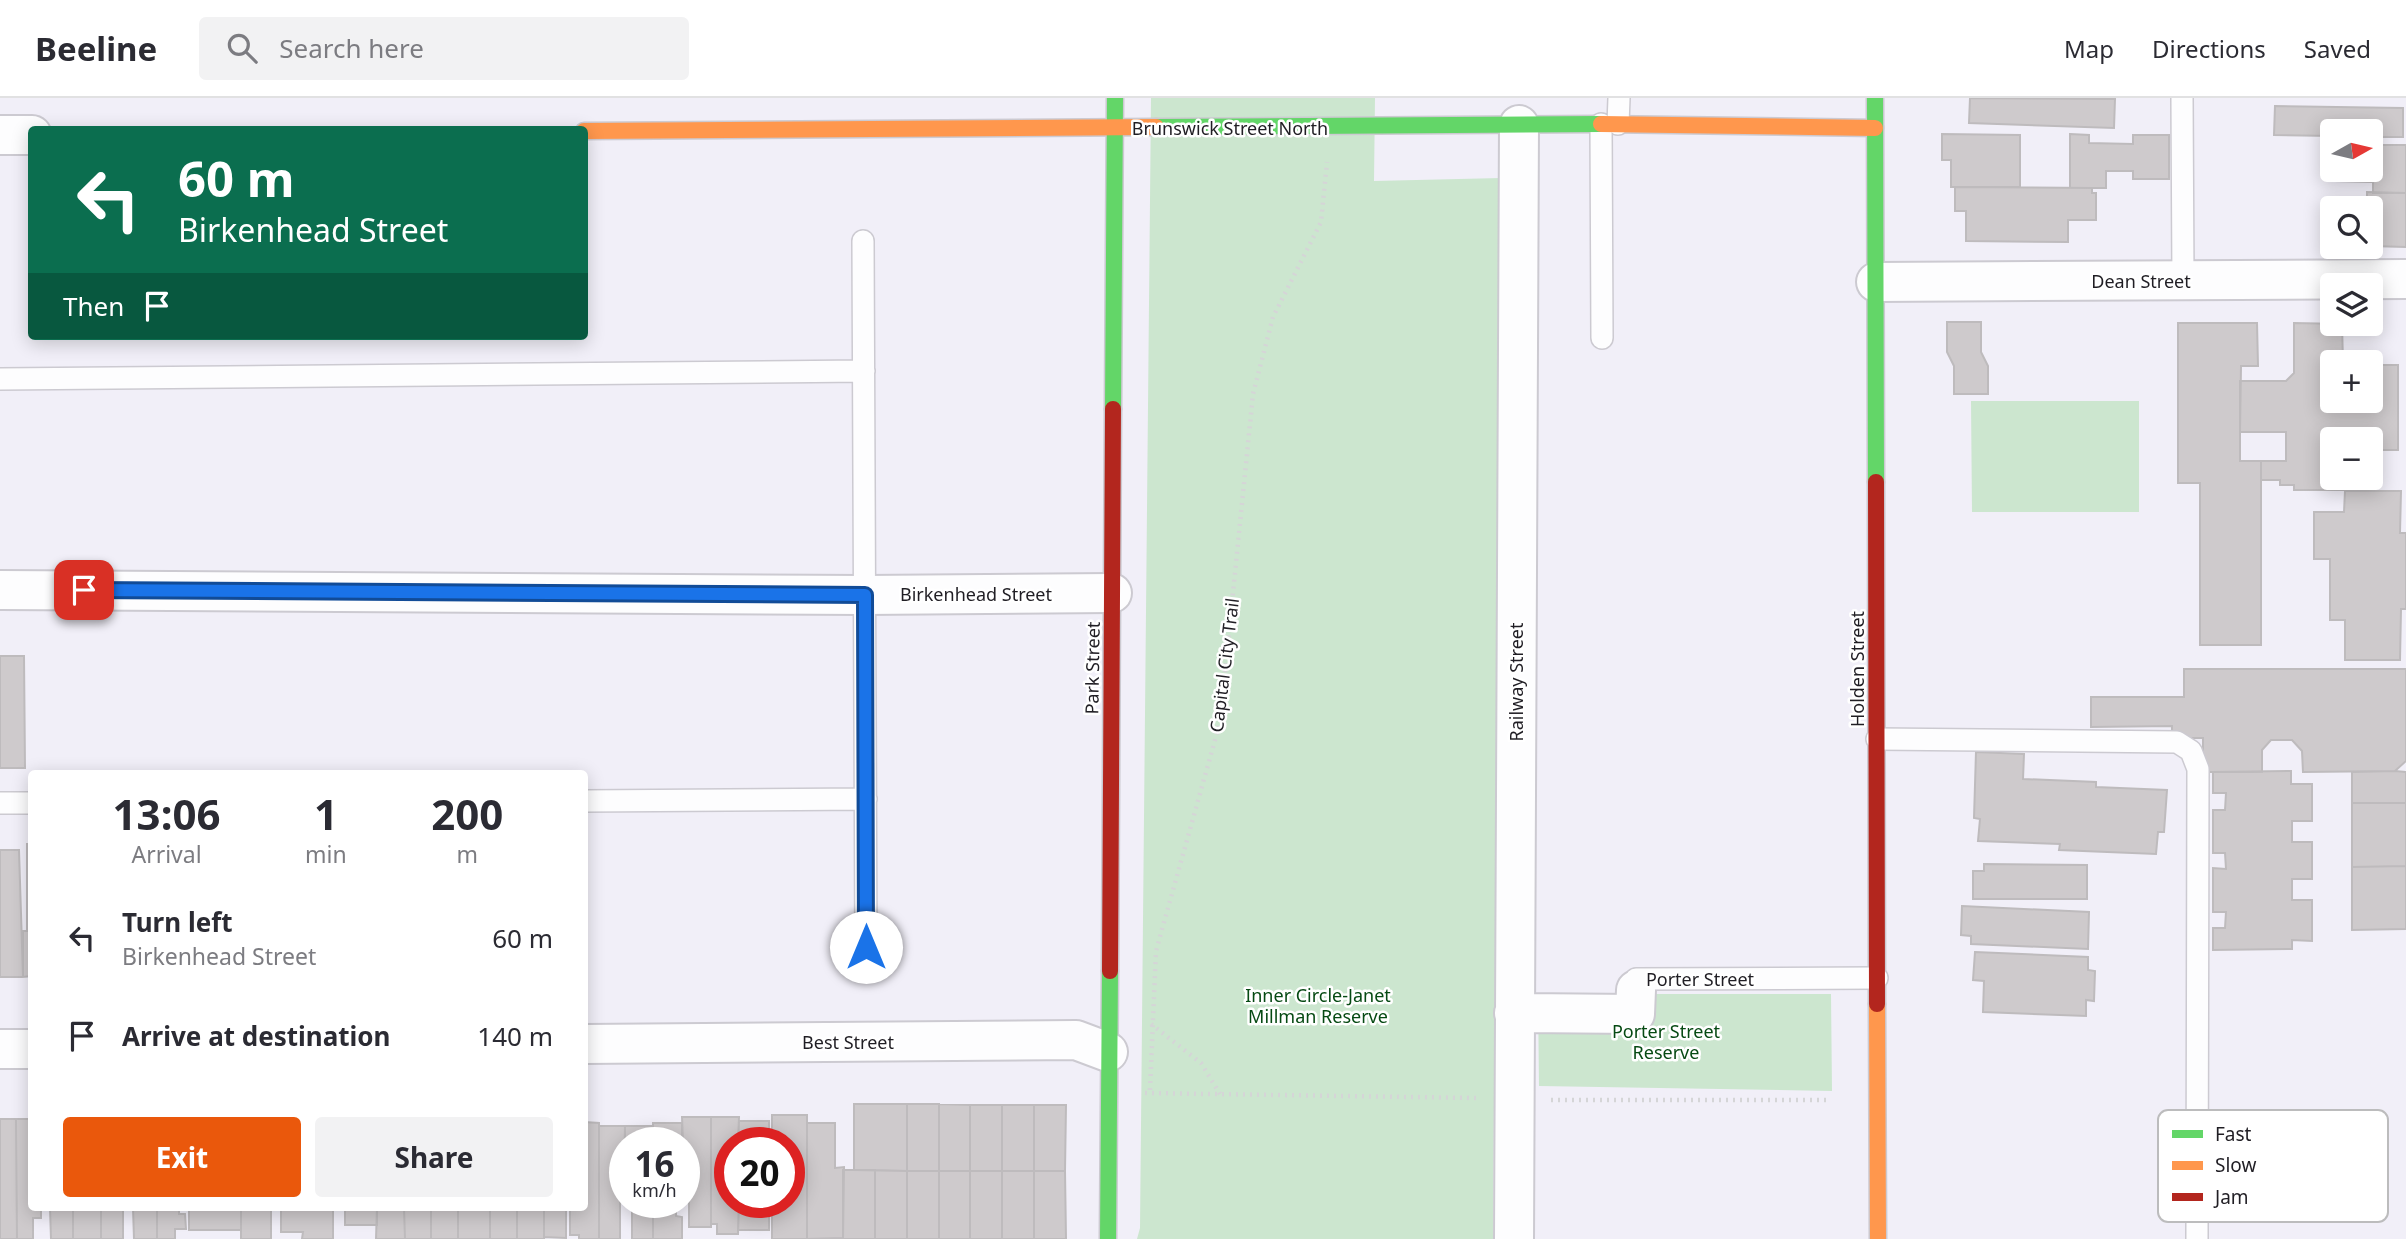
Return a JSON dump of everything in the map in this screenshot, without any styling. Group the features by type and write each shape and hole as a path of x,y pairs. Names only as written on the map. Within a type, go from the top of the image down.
{"street":[{"name":"Park Street","path":"1108,1239 1115,98"},
{"name":"Holden Street","path":"1875,98 1878,1239"},
{"name":"Brunswick Street North","path":"588,131 1610,124 1875,128"},
{"name":"Railway Street","path":"1514,1239 1519,125"},
{"path":"0,135 28,135"},
{"name":"Dean Street","path":"1876,282 2406,279"},
{"name":"Birkenhead Street","path":"0,590 865,595 1112,593"},
{"name":"Porter Street","path":"1514,1013 1635,1014 1636,990"},
{"name":"Best Street","path":"588,1044 1076,1040 1108,1052"},
{"path":"0,1049 28,1049"}],"lane":[{"path":"1602,338 1610,124 1619,98"},
{"path":"2182,98 2183,281"},
{"path":"863,241 866,947"},
{"path":"0,379 864,371"},
{"path":"1877,739 2176,743 2191,751 2198,769 2197,1110"},
{"path":"588,801 866,799"},
{"path":"0,803 28,803"},
{"name":"Porter Street","path":"1636,990 1636,979 1877,978"}],"path":[{"name":"Capital City Trail","path":"1150,1107 1151,1024 1156,951 1220,722 1253,394 1273,317 1321,222 1326,194 1327,127"},
{"path":"1151,1024 1200,1063 1220,1094"},
{"path":"1109,1093 1514,1100 1827,1100"}],"green space":[{"name":"Inner Circle-Janet Millman Reserve","path":"1151,98 1375,98 1374,181 1501,178 1493,1239 1137,1239 1140,1228"},
{"path":"1971,401 2139,401 2139,512 1972,512"},
{"name":"Porter Street Reserve","path":"1538,994 1831,994 1832,1091 1539,1086"}],"building":[{"path":"1970,98 2115,99 2114,128 1969,123"},
{"path":"2275,106 2403,108 2403,137 2384,137 2384,119 2320,119 2320,136 2274,135"},
{"path":"1942,134 2020,135 2020,187 1951,187 1951,160 1942,160"},
{"path":"2070,134 2089,135 2089,143 2133,144 2133,135 2169,135 2169,179 2133,179 2133,171 2106,171 2106,188 2070,188"},
{"path":"2384,145 2406,145 2406,193 2373,193 2373,182 2384,182"},
{"path":"1955,187 2092,188 2092,193 2096,193 2096,220 2068,220 2068,242 1966,241 1966,211 1955,211"},
{"path":"2367,192 2406,193 2406,247 2383,246 2383,196 2367,196"},
{"path":"1947,322 1981,322 1981,352 1988,366 1988,394 1954,394 1954,366 1947,352"},
{"path":"2178,323 2257,323 2258,366 2241,366 2240,461 2261,461 2261,645 2200,645 2200,483 2178,483"},
{"path":"2294,323 2320,324 2320,336 2342,336 2343,350 2320,350 2320,413 2383,413 2383,365 2398,365 2398,450 2383,450 2383,427 2320,427 2320,490 2294,490 2294,485 2280,485 2280,480 2261,480 2261,461 2286,461 2286,432 2240,432 2240,381 2286,381 2294,373"},
{"path":"2345,491 2401,491 2400,533 2406,533 2406,609 2401,609 2400,660 2345,660 2345,620 2330,620 2330,559 2314,559 2314,512 2344,512"},
{"path":"0,656 24,656 25,768 0,768"},
{"path":"2184,669 2406,669 2406,761 2395,771 2303,772 2302,751 2292,740 2271,740 2262,750 2262,772 2203,772 2203,738 2172,738 2172,726 2091,727 2091,697 2184,697"},
{"path":"1976,752 2024,754 2023,779 2096,782 2096,787 2167,790 2164,832 2158,832 2156,854 2059,850 2060,844 1978,841 1980,819 1974,818"},
{"path":"2291,771 2291,784 2312,784 2312,821 2292,821 2292,842 2312,842 2312,879 2292,879 2292,900 2312,900 2312,941 2292,940 2292,949 2213,950 2213,928 2225,928 2226,912 2213,912 2213,868 2226,869 2225,853 2213,853 2213,810 2225,810 2226,793 2213,793 2213,772"},
{"path":"2352,772 2406,772 2406,803 2352,803"},
{"path":"2352,803 2406,803 2406,866 2352,867"},
{"path":"28,844 28,976 23,977 23,931 27,931"},
{"path":"0,850 19,850 23,977 0,977"},
{"path":"1984,864 2087,865 2087,899 1973,899 1973,871 1984,871"},
{"path":"2406,866 2406,929 2352,930 2352,867"},
{"path":"1962,906 2089,912 2088,949 1971,944 1971,936 1961,935"},
{"path":"1975,952 2088,957 2088,970 2095,971 2094,1001 2086,1000 2086,1016 1983,1012 1984,981 1973,980"},
{"path":"854,1104 907,1104 907,1171 854,1170"},
{"path":"907,1104 939,1104 939,1171 907,1171"},
{"path":"939,1104 970,1105 970,1171 939,1171"},
{"path":"970,1105 1002,1105 1002,1171 970,1171"},
{"path":"1002,1105 1034,1105 1034,1171 1002,1171"},
{"path":"1034,1105 1066,1105 1065,1171 1034,1171"},
{"path":"772,1115 807,1115 807,1239 772,1239 772,1218 805,1218 805,1127 772,1127"},
{"path":"682,1117 711,1117 711,1227 689,1227 689,1218 700,1218 700,1127 682,1127"},
{"path":"711,1117 739,1117 739,1127 714,1127 714,1218 738,1218 738,1234 717,1234 717,1224 711,1224"},
{"path":"0,1119 16,1119 17,1239 0,1239"},
{"path":"16,1119 28,1119 28,1211 41,1211 41,1218 33,1218 33,1239 17,1239"},
{"path":"739,1121 769,1121 769,1127 739,1127"},
{"path":"588,1122 599,1123 599,1239 579,1239 579,1235 570,1235 570,1211 588,1211"},
{"path":"653,1123 682,1123 682,1127 653,1127"},
{"path":"807,1123 835,1123 835,1168 844,1167 843,1238 807,1239"},
{"path":"599,1126 625,1126 609,1127 609,1218 620,1218 620,1239 599,1239"},
{"path":"843,1170 875,1170 875,1239 843,1239"},
{"path":"875,1170 907,1171 907,1239 875,1239"},
{"path":"907,1171 939,1171 939,1239 907,1239"},
{"path":"939,1171 970,1171 970,1239 939,1239"},
{"path":"970,1171 1002,1171 1002,1239 970,1239"},
{"path":"1002,1171 1034,1171 1034,1239 1002,1239"},
{"path":"1034,1171 1065,1171 1066,1239 1034,1239"},
{"path":"50,1211 73,1211 73,1239 51,1239"},
{"path":"73,1211 101,1211 101,1239 73,1239"},
{"path":"101,1211 123,1211 123,1239 101,1239"},
{"path":"133,1211 157,1211 157,1239 134,1239"},
{"path":"157,1211 179,1211 179,1214 185,1214 186,1229 175,1229 175,1239 157,1239"},
{"path":"189,1211 241,1211 241,1230 189,1230"},
{"path":"241,1211 271,1211 271,1239 241,1239"},
{"path":"281,1211 333,1211 333,1239 302,1239 303,1232 281,1232"},
{"path":"345,1211 377,1211 377,1225 345,1225"},
{"path":"377,1211 404,1211 405,1239 376,1239"},
{"path":"404,1211 431,1211 431,1239 405,1239"},
{"path":"431,1211 458,1211 458,1239 431,1239"},
{"path":"458,1211 490,1211 490,1239 458,1239"},
{"path":"490,1211 517,1211 517,1239 490,1239"},
{"path":"517,1211 544,1211 544,1239 517,1239"},
{"path":"544,1211 566,1211 566,1238 544,1237"},
{"path":"632,1218 653,1218 653,1239 632,1239"},
{"path":"653,1218 682,1218 682,1239 653,1239"},
{"path":"738,1218 769,1218 769,1230 738,1230"}],"traffic: fast":[{"path":"1113,409 1115,98"},
{"path":"1875,98 1876,482"},
{"path":"1156,127 1601,124"},
{"path":"1108,1239 1110,971"}],"traffic: slow":[{"path":"1601,124 1875,128"},
{"path":"588,131 1156,127"},
{"path":"1877,1004 1878,1239"}],"traffic: jam":[{"path":"1110,971 1113,409"},
{"path":"1876,482 1877,1004"}],"route":[{"path":"84,590 865,595 866,947"}]}
